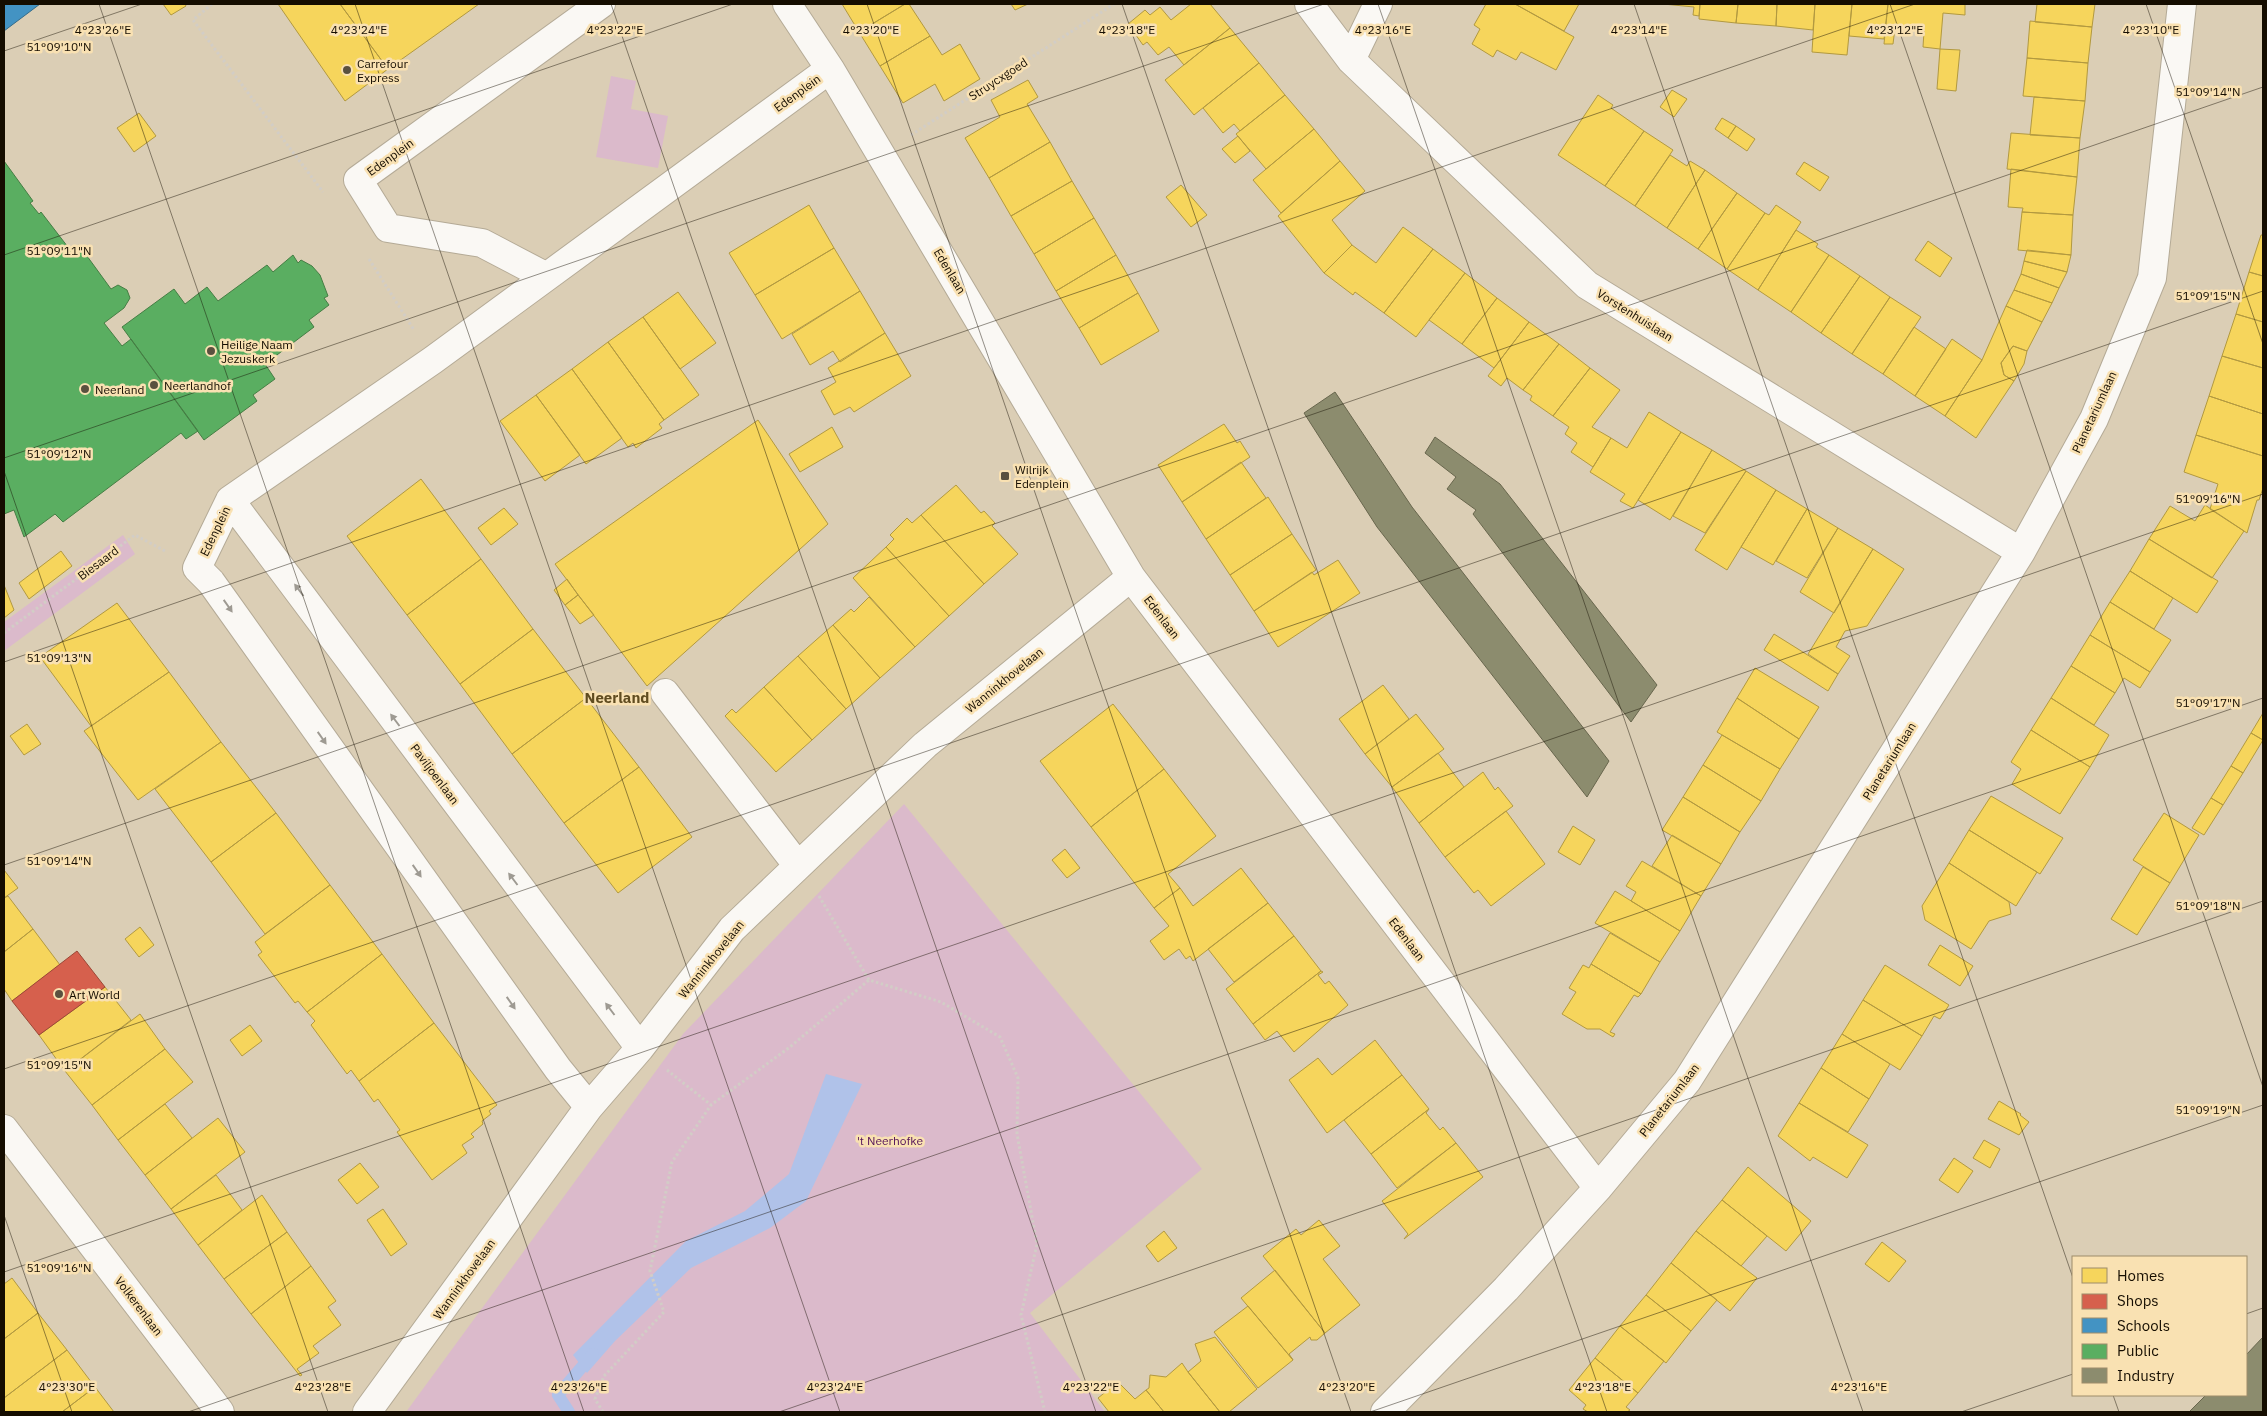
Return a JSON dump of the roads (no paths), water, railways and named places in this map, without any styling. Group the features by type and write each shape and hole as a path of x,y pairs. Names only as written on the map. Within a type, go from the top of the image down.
{"street":[{"name":"Edenplein","path":"545,276 482,243 388,228 358,180 601,4"},
{"name":"Edenlaan","path":"787,4 830,69 1132,577 1598,1188"},
{"name":"Vorstenhuislaan","path":"1310,4 1350,60 1587,285 2021,552"},
{"path":"1350,60 1378,4"},
{"name":"Planetariumlaan","path":"1385,1412 1506,1289 1598,1188 1687,1081 2021,552 2094,419 2152,278 2182,4"},
{"name":"Edenplein","path":"588,1107 558,1069 211,582 197,568 230,500 433,360 545,276 830,69"},
{"name":"Paviljoenlaan","path":"230,500 640,1048"},
{"name":"Wanninkhovelaan","path":"368,1412 588,1107 640,1048 732,929 925,745 1132,577"},
{"path":"665,693 798,866"},
{"name":"Volkerenlaan","path":"4,1129 220,1412"}],"water":[{"path":"826,1074 862,1084 806,1201 770,1228 691,1268 615,1341 587,1373 573,1355 686,1241 745,1211 789,1174"}],"waterway":[{"path":"569,1412 558,1395 593,1354"}],"place":[{"name":"Carrefour Express","path":"347,70"},
{"name":"Heilige Naam Jezuskerk","path":"211,351"},
{"name":"Neerlandhof","path":"154,385"},
{"name":"Neerland","path":"85,389"},
{"name":"Wilrijk Edenplein","path":"1005,476"},
{"name":"Art World","path":"59,994"}],"district":[{"name":"Neerland","path":"617,697"}],"park label":[{"name":"'t Neerhofke","path":"890,1140"}]}
